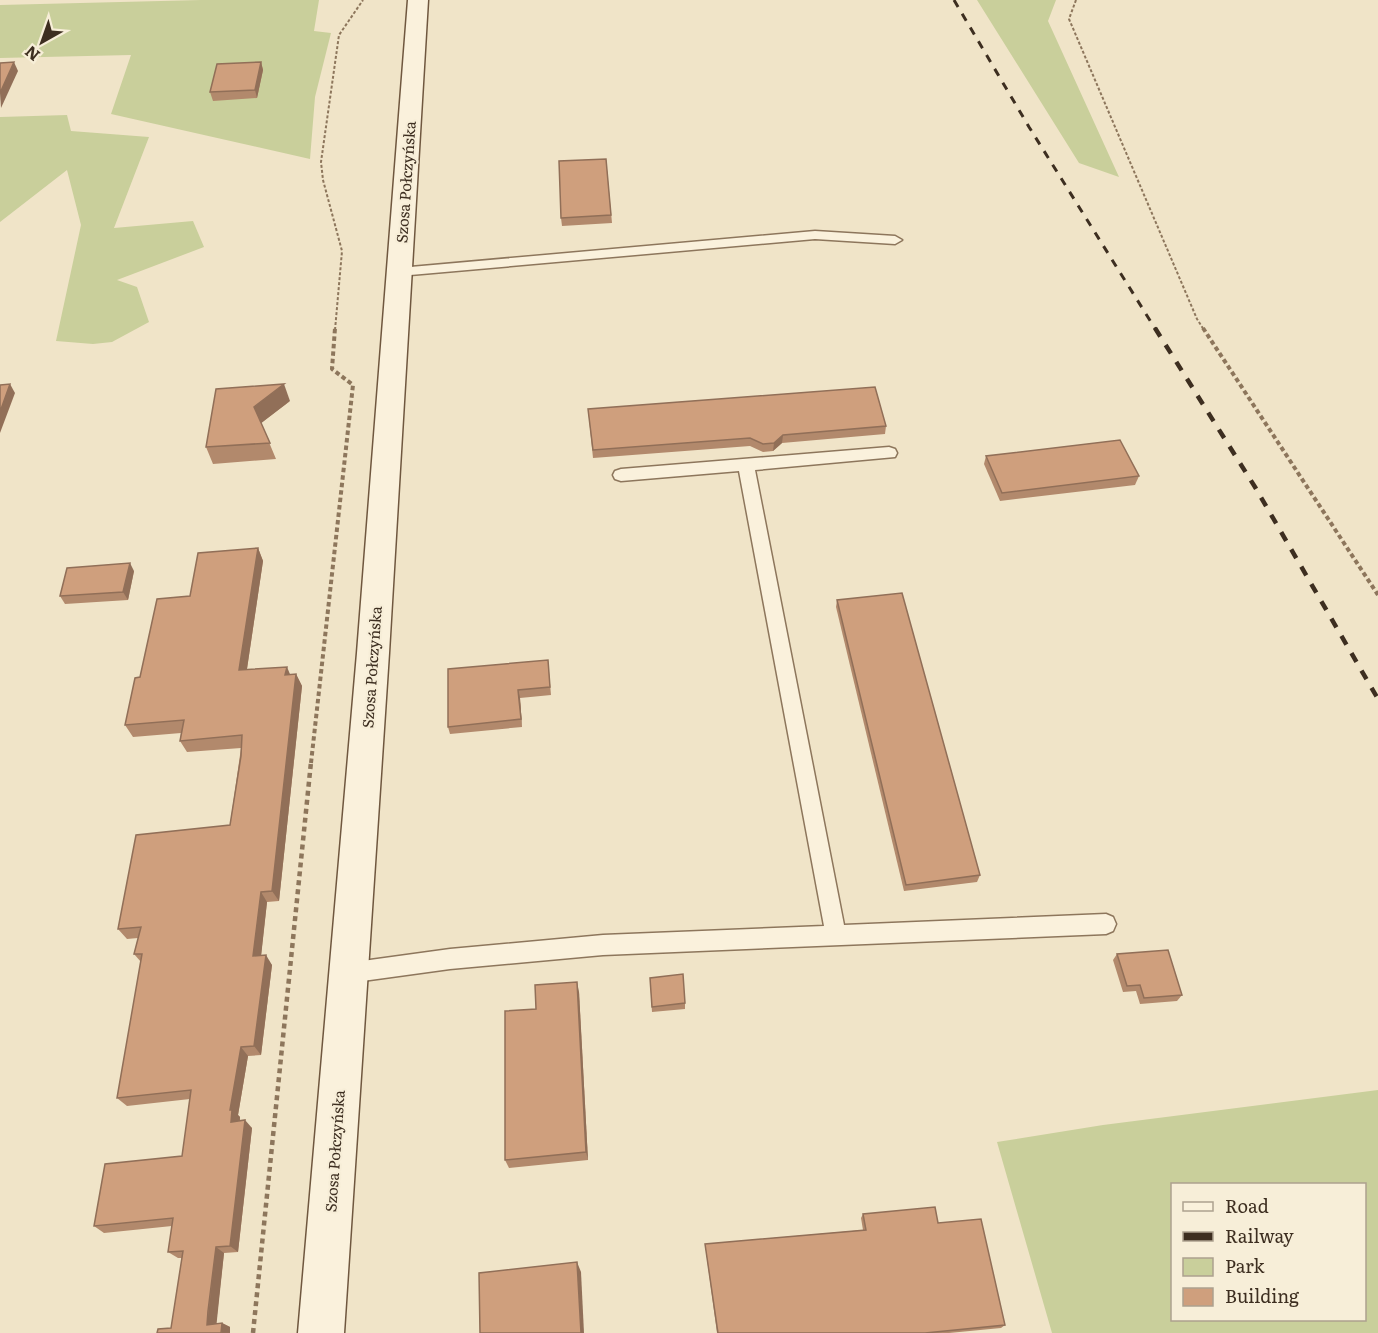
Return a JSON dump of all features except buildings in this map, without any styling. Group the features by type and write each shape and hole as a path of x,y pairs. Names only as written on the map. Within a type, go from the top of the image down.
{"main road":[{"name":"Szosa Połczyńska","path":"321,1333 418,0"}],"lane":[{"path":"399,272 815,235 894,240"},
{"path":"621,475 889,453"},
{"path":"746,465 836,937"},
{"path":"348,973 450,959 603,945 1106,924"}],"path":[{"path":"253,1333 322,655 353,385 332,369 342,251 323,180 321,162 339,35 363,0"},
{"path":"1076,0 1069,19 1197,319 1378,595"}],"green space":[{"path":"201,0 319,0 314,31 331,33 315,97 310,159 111,114 131,55 0,58 0,5"},
{"path":"977,0 1056,0 1048,21 1119,177 1079,163"},
{"path":"67,115 71,131 149,137 114,228 193,221 204,247 117,280 137,287 149,322 112,342 93,344 56,341 81,225 67,170 0,222 0,117"},
{"path":"1378,1090 1378,1333 1052,1333 997,1142 1103,1125"}],"railway":[{"path":"954,0 1029,127 1156,330"},
{"path":"1155,328 1255,487 1378,699"}]}
